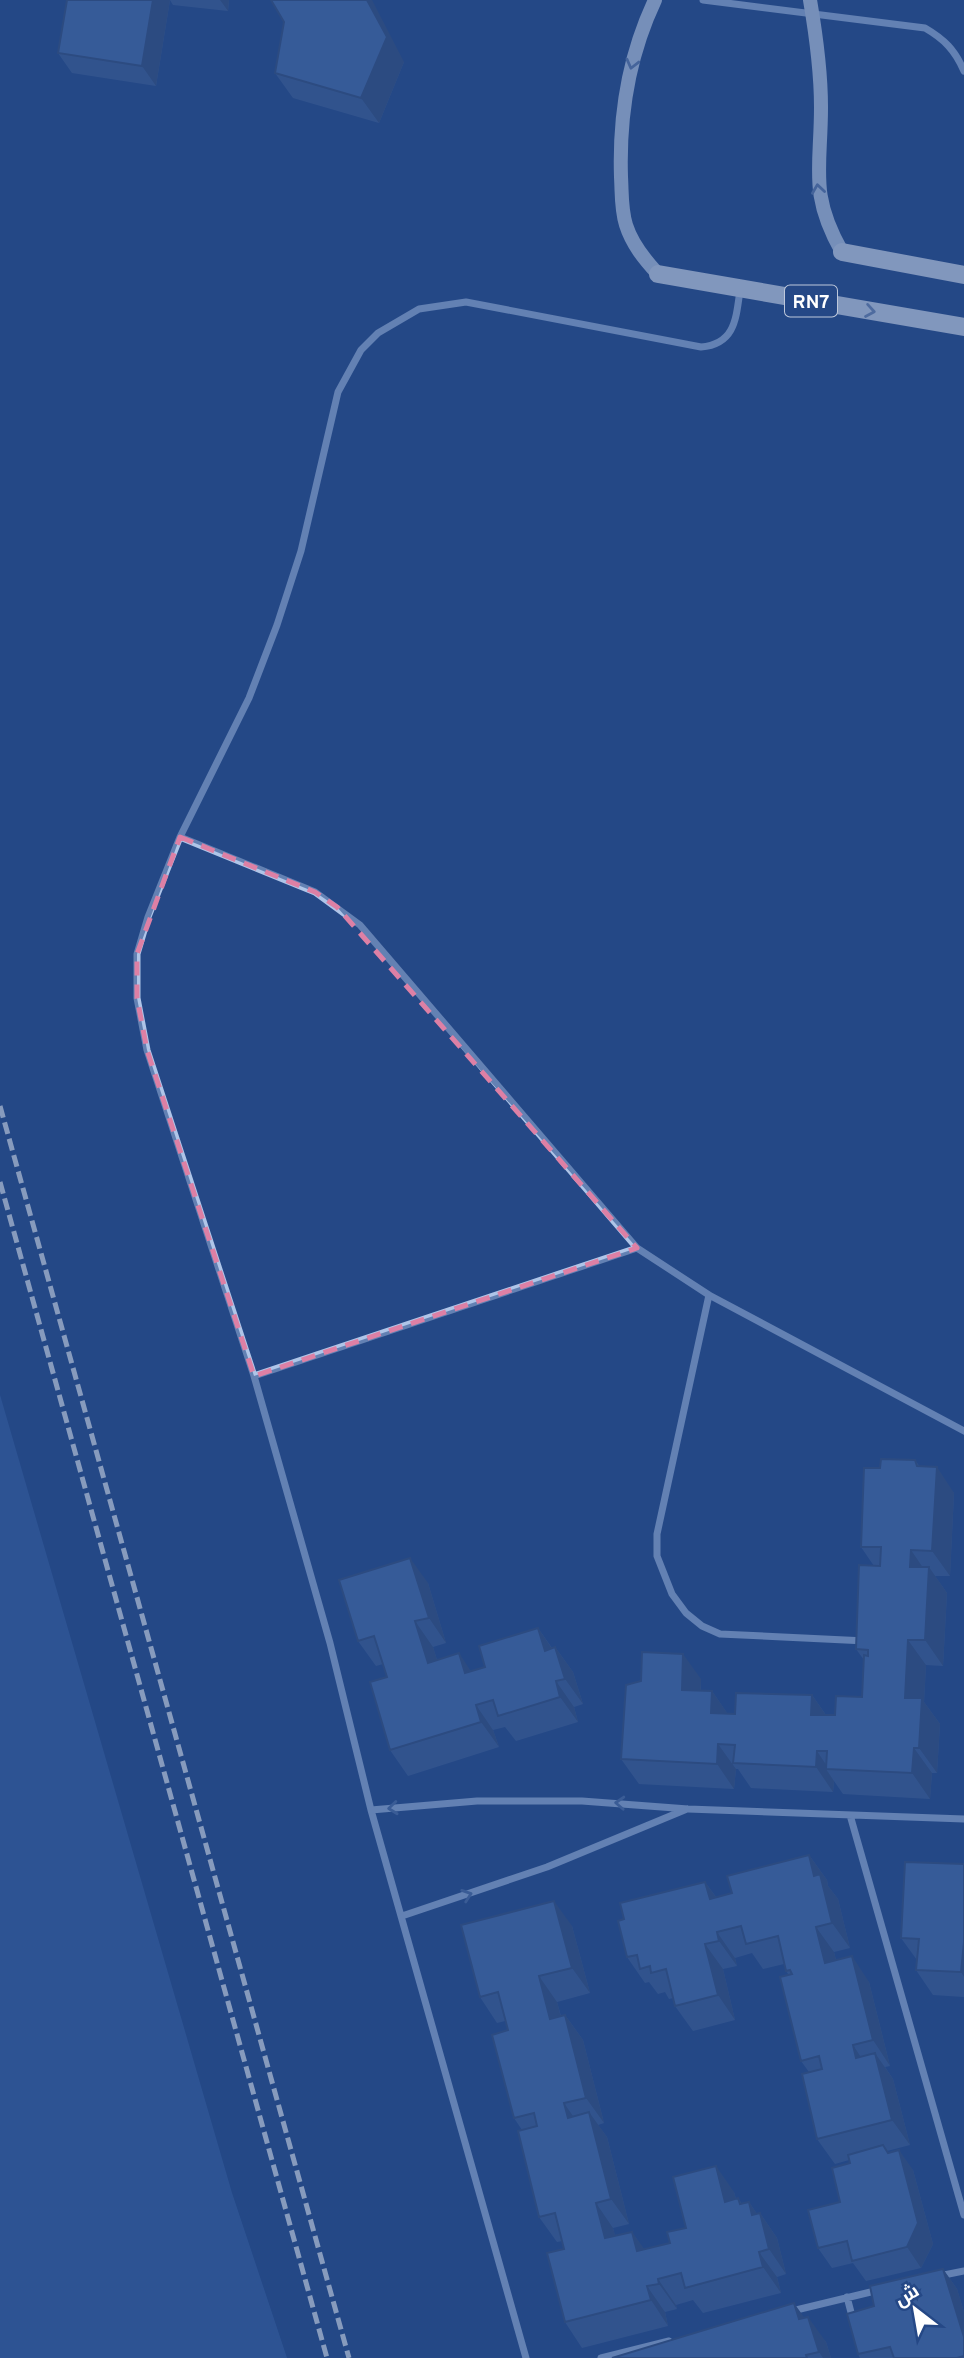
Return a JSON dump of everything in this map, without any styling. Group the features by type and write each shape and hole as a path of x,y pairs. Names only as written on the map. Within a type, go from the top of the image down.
{"main road":[{"path":"655,0 632,61 620,142 621,205 626,226 634,243 658,274"},
{"path":"811,6 821,108 817,179 825,217 842,252 964,275"},
{"name":"RN7","path":"658,274 964,327"}],"street":[{"path":"702,0 811,6 925,28 942,38 956,52 964,71"},
{"path":"526,2358 372,1810 330,1643 254,1376 147,1050 137,998 137,954 148,917 180,837 250,698 277,625 300,551 338,392 348,370 377,333 419,309 466,302 701,347 711,346 720,343 733,329 740,289"},
{"path":"180,837 315,892 359,926 637,1248 709,1295 964,1431"},
{"path":"254,1376 637,1248"},
{"path":"709,1295 657,1534 657,1556 662,1575 686,1613 720,1634 869,1641"},
{"path":"372,1810 529,1800 964,1819"},
{"path":"402,1916 547,1867 688,1809"},
{"path":"850,1815 964,2215"},
{"path":"925,2279 964,2271"},
{"path":"782,2313 886,2288"},
{"path":"847,2297 855,2328"},
{"path":"601,2358 679,2339"}],"highlighted area":[{"path":"180,837 315,892 337,907 637,1248 254,1376 147,1050 137,998 137,954"}],"shaded area":[{"path":"0,1395 232,2193 287,2358 0,2358"}],"building":[{"path":"67,0 153,0 142,66 58,53"},
{"path":"271,0 367,0 387,37 361,98 275,73 284,22"},
{"path":"881,1459 915,1460 917,1466 937,1467 932,1551 911,1550 910,1567 929,1567 925,1640 908,1640 905,1698 922,1698 919,1748 914,1748 912,1773 826,1769 827,1751 817,1751 816,1767 733,1763 735,1745 718,1744 717,1764 621,1759 626,1685 641,1681 642,1652 683,1654 682,1690 712,1691 711,1713 735,1714 736,1693 812,1695 811,1715 835,1715 836,1696 862,1697 864,1655 868,1656 868,1650 856,1649 859,1565 880,1566 881,1547 861,1547 864,1468 880,1468"},
{"path":"410,1558 429,1618 415,1621 428,1663 459,1653 465,1673 485,1667 479,1646 538,1628 545,1651 555,1647 565,1679 556,1681 560,1697 498,1716 493,1700 476,1705 481,1722 390,1750 370,1682 387,1677 374,1636 358,1641 339,1580"},
{"path":"809,1855 814,1876 820,1874 832,1923 816,1927 825,1963 852,1956 873,2040 853,2045 856,2058 875,2053 892,2120 817,2139 802,2074 822,2069 819,2056 801,2061 780,1977 792,1974 790,1970 786,1971 778,1936 746,1944 741,1926 717,1932 719,1941 705,1944 718,1995 675,2006 666,1969 651,1973 650,1966 640,1969 637,1955 627,1957 618,1921 624,1919 620,1903 705,1882 710,1899 732,1893 727,1876"},
{"path":"905,1862 964,1864 964,1942 961,1972 916,1970 919,1939 901,1938"},
{"path":"554,1901 572,1968 539,1976 550,2019 565,2015 586,2098 564,2103 568,2118 589,2112 611,2199 596,2203 605,2238 632,2232 637,2251 670,2243 667,2232 686,2228 673,2177 716,2166 725,2202 738,2198 740,2204 749,2202 752,2215 760,2213 769,2249 759,2252 763,2267 685,2288 681,2273 658,2279 659,2284 647,2286 651,2300 565,2322 547,2253 564,2249 555,2213 539,2217 518,2131 537,2126 534,2113 514,2118 492,2035 508,2030 498,1992 480,1997 461,1925"},
{"path":"883,2145 888,2153 899,2150 918,2223 907,2247 852,2261 847,2241 818,2248 808,2210 840,2202 832,2168 850,2163 848,2155"},
{"path":"943,2269 964,2337 964,2356 894,2358 890,2347 858,2354 847,2314 874,2306 870,2286"},
{"path":"794,2303 799,2319 808,2317 819,2352 806,2355 807,2358 612,2358"}],"railway":[{"path":"0,1106 349,2358"},
{"path":"0,1182 327,2358"}]}
